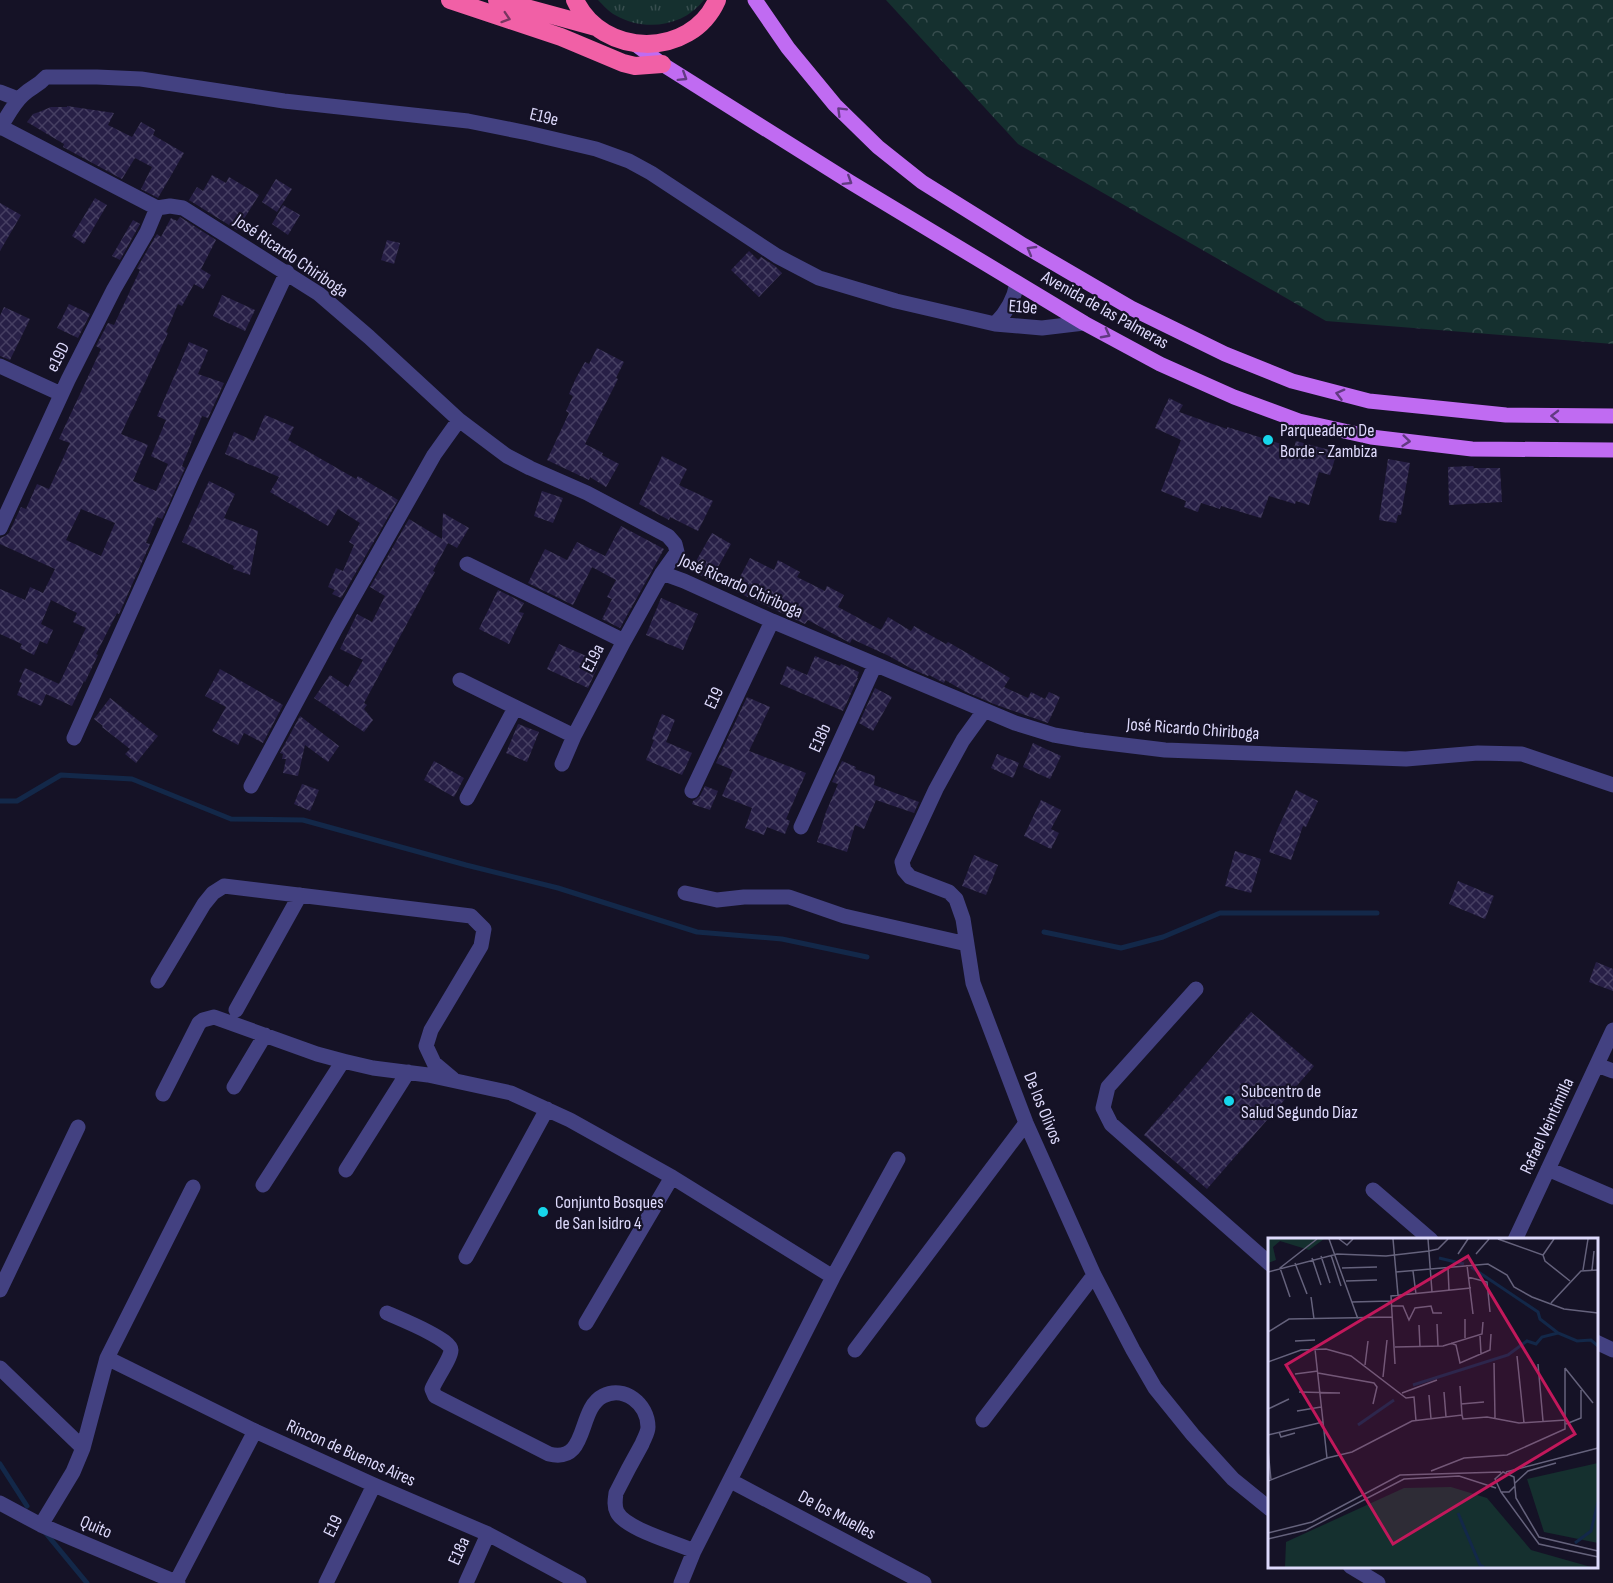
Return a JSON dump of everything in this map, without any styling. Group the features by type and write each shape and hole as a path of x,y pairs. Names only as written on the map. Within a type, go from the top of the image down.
{"highway":[{"path":"450,0 561,37 623,63 635,66 662,64"},
{"path":"497,0 596,27"},
{"path":"575,0 579,9 596,27 614,38 635,44 659,44 682,36 701,22 717,0"}],"main road":[{"name":"Avenida de las Palmeras","path":"755,0 788,48 835,105 878,147 922,182 1023,245 1131,308 1225,354 1292,381 1369,401 1506,415 1613,416"},
{"name":"Avenida de las Palmeras","path":"635,44 662,64 859,188 1084,323 1160,364 1234,397 1299,421 1371,437 1472,449 1613,450"}],"street":[{"name":"E19e","path":"18,99 30,89 37,87 46,77 97,77 141,80 284,102 468,121 528,133 596,149 629,161 777,256 819,278 896,301 995,324 1042,328 1084,323"},
{"path":"0,92 18,99 0,128"},
{"name":"José Ricardo Chiriboga","path":"0,128 157,208 170,206 183,208 287,272 319,294 459,420 507,456 587,493 668,536 675,544 677,552 662,573 984,711 1054,735 1165,750 1406,759 1478,753 1522,754 1613,785"},
{"name":"e19D","path":"0,528 61,394 114,289 147,232 157,208"},
{"path":"74,738 186,488 287,272"},
{"name":"E19e","path":"995,324 1009,307 1015,295 1017,283"},
{"path":"0,366 61,394"},
{"path":"251,786 337,626 428,465 459,420"},
{"path":"467,564 624,641"},
{"name":"E19a","path":"562,764 574,736 662,573"},
{"name":"E19","path":"692,791 772,621"},
{"name":"E18b","path":"801,827 875,665"},
{"path":"460,680 574,736"},
{"path":"467,798 515,708"},
{"name":"De los Olivos","path":"984,711 963,740 936,789 902,862 904,870 910,877 949,892 956,899 963,920 973,983 1026,1123 1094,1275 1133,1350 1155,1388 1193,1434 1233,1479 1268,1508"},
{"path":"158,981 204,904 213,893 224,886 471,916 484,929 481,946 431,1030 426,1046 434,1063 456,1081"},
{"path":"685,893 717,900 744,897 789,897 844,916 967,944"},
{"path":"236,1010 300,895"},
{"path":"1196,989 1108,1087 1103,1108 1112,1124 1268,1263"},
{"path":"163,1094 196,1028 203,1020 214,1017 343,1061 374,1068 428,1075 511,1093 570,1120 672,1177 833,1277"},
{"name":"Rafael Veintimilla","path":"1515,1238 1613,1030"},
{"path":"234,1087 265,1035"},
{"path":"263,1185 343,1061"},
{"path":"1597,1065 1613,1071"},
{"path":"346,1170 408,1072"},
{"path":"466,1257 547,1109"},
{"path":"855,1350 1026,1123"},
{"path":"0,1290 78,1127"},
{"path":"681,1583 694,1551 833,1277 898,1159"},
{"path":"1548,1169 1613,1197"},
{"path":"586,1323 672,1177"},
{"path":"41,1525 73,1472 83,1448 107,1358 193,1187"},
{"path":"1373,1190 1430,1238"},
{"path":"983,1420 1094,1275"},
{"path":"387,1313 434,1335 450,1346 451,1354 433,1385 435,1396 549,1454 563,1455 572,1450 578,1442 591,1407 598,1399 616,1393 633,1398 646,1415 648,1429 616,1493 617,1512 621,1518 642,1531 694,1551"},
{"path":"1598,1343 1613,1350"},
{"name":"Rincon de Buenos Aires","path":"107,1358 255,1431 488,1534 579,1583"},
{"path":"0,1368 83,1448"},
{"path":"177,1583 255,1431"},
{"name":"De los Muelles","path":"731,1481 924,1583"},
{"name":"E19","path":"326,1583 374,1485"},
{"name":"Quito","path":"0,1503 41,1525 177,1583"},
{"name":"E18a","path":"466,1583 488,1534"},
{"path":"1358,1569 1378,1583"}],"green space":[{"path":"598,0 704,0 685,16 674,21 650,25 638,24 615,15"},
{"path":"886,0 1613,0 1613,344 1326,321 1018,144"}],"building":[{"path":"67,106 114,113 108,125 132,137 141,122 155,130 153,135 184,153 158,198 141,189 152,167 135,158 122,179 63,147 64,144 27,122 33,114 51,107"},
{"path":"212,175 226,183 229,177 259,195 237,230 189,200 197,187 203,191"},
{"path":"276,179 292,189 277,212 262,202"},
{"path":"95,198 107,205 84,244 72,236"},
{"path":"0,203 21,215 0,251"},
{"path":"283,205 300,215 288,235 272,224"},
{"path":"180,217 216,240 201,269 211,275 203,289 194,284 182,306 178,304 166,332 168,333 121,434 148,445 133,481 156,491 168,464 151,456 166,420 157,416 189,342 208,350 198,374 224,383 208,418 202,416 182,466 185,468 162,519 157,517 146,543 150,544 119,614 117,613 96,654 98,655 72,706 46,694 41,706 17,695 25,668 59,684 86,628 73,622 77,613 51,600 41,624 53,630 47,644 40,641 34,655 20,648 22,644 0,634 0,589 25,600 30,587 43,593 55,569 0,544 0,538 9,533 21,507 26,509 37,484 49,489 70,443 59,439 101,349 96,346 108,323 114,325 140,270 137,268 157,234 161,237 171,218 177,221","holes":["81,509 115,523 101,556 66,540"]},
{"path":"133,220 140,224 120,260 112,256"},
{"path":"387,240 400,243 394,264 381,260"},
{"path":"749,251 758,260 761,257 782,273 759,297 731,270"},
{"path":"222,295 255,310 245,331 213,316"},
{"path":"69,304 90,314 78,338 57,328"},
{"path":"4,307 30,319 10,360 0,356 0,316"},
{"path":"597,348 624,362 616,378 618,379 585,444 619,464 606,487 590,477 589,480 547,460 569,413 566,411 573,396 569,394 576,378 585,362 589,364"},
{"path":"1169,398 1183,405 1179,412 1227,429 1227,427 1294,448 1296,441 1337,452 1330,475 1319,472 1309,505 1296,501 1295,504 1269,496 1261,518 1221,506 1220,509 1201,503 1198,512 1184,507 1186,501 1161,491 1181,440 1155,428"},
{"path":"265,415 294,427 288,440 356,479 358,476 398,500 341,598 332,594 335,590 328,587 336,568 343,571 354,545 349,542 360,523 338,509 328,526 270,492 279,477 225,454 234,432 254,441"},
{"path":"662,456 687,469 679,485 713,501 698,531 670,517 669,520 639,504"},
{"path":"1388,459 1410,463 1401,515 1398,515 1396,523 1379,520"},
{"path":"1473,466 1474,468 1500,468 1502,502 1449,505 1448,467"},
{"path":"209,481 235,494 224,518 258,531 250,575 233,569 234,566 182,542"},
{"path":"542,491 563,498 553,523 534,516"},
{"path":"443,513 469,528 457,548 448,543 433,571 435,572 364,703 367,705 364,709 373,720 364,732 314,698 330,675 348,687 363,660 340,649 357,614 372,622 385,596 370,587 409,519 442,539"},
{"path":"621,526 664,549 620,628 602,619 612,599 607,597 616,580 592,567 573,605 528,583 545,549 567,560 577,542 605,556"},
{"path":"712,533 731,544 710,581 691,570"},
{"path":"750,558 774,570 778,560 800,572 797,577 825,591 827,586 844,595 838,607 881,630 888,617 911,631 914,626 946,644 948,642 1010,678 1004,687 1028,698 1031,692 1045,699 1049,692 1060,697 1048,723 994,704 945,680 944,683 852,639 850,643 808,620 805,624 733,590"},
{"path":"498,590 524,603 519,612 524,613 509,644 479,629"},
{"path":"661,598 698,614 683,650 646,635"},
{"path":"559,644 600,662 588,688 547,669"},
{"path":"815,656 859,672 843,711 780,684 787,666 807,675"},
{"path":"220,669 283,705 263,743 244,733 238,745 212,731 226,707 205,696"},
{"path":"875,688 892,697 873,731 859,723"},
{"path":"747,697 770,707 749,751 806,773 786,819 790,821 785,834 767,827 764,835 745,828 752,808 722,796 733,770 716,763"},
{"path":"110,698 158,736 136,763 125,754 130,749 94,719"},
{"path":"662,714 675,720 666,742 692,753 682,775 646,760"},
{"path":"300,716 339,746 328,762 305,745 298,776 283,773 286,759 282,759 283,754 280,753"},
{"path":"518,724 539,732 527,762 506,753"},
{"path":"1033,743 1061,756 1050,779 1023,767"},
{"path":"997,754 1019,763 1013,778 991,768"},
{"path":"434,761 464,778 454,797 424,780"},
{"path":"842,761 856,767 855,769 875,776 874,785 919,802 914,813 876,800 864,829 855,825 847,852 817,842 838,784 832,782"},
{"path":"302,784 319,790 310,811 294,804"},
{"path":"705,786 718,791 710,810 692,804 700,796"},
{"path":"1296,790 1318,801 1306,827 1303,826 1291,860 1269,852"},
{"path":"1041,800 1061,810 1051,829 1059,833 1051,849 1024,836"},
{"path":"1235,851 1261,859 1251,893 1225,886"},
{"path":"974,855 998,865 986,895 962,886"},
{"path":"1458,881 1494,896 1485,919 1449,904"},
{"path":"1596,962 1613,969 1613,991 1589,982"},
{"name":"Subcentro de Salud Segundo Díaz","path":"1251,1012 1314,1066 1207,1189 1144,1135"}],"waterway":[{"path":"0,801 17,801 61,775 132,779 231,819 303,820 558,888 697,932 782,939 867,957"},
{"path":"1044,932 1121,948 1163,937 1220,913 1377,913"},
{"path":"0,1464 27,1506"},
{"path":"44,1531 87,1583"}],"place":[{"name":"Parqueadero De Borde - Zambiza","path":"1268,440"},
{"name":"Subcentro de Salud Segundo Díaz","path":"1229,1101"},
{"name":"Conjunto Bosques de San Isidro 4","path":"543,1212"}]}
